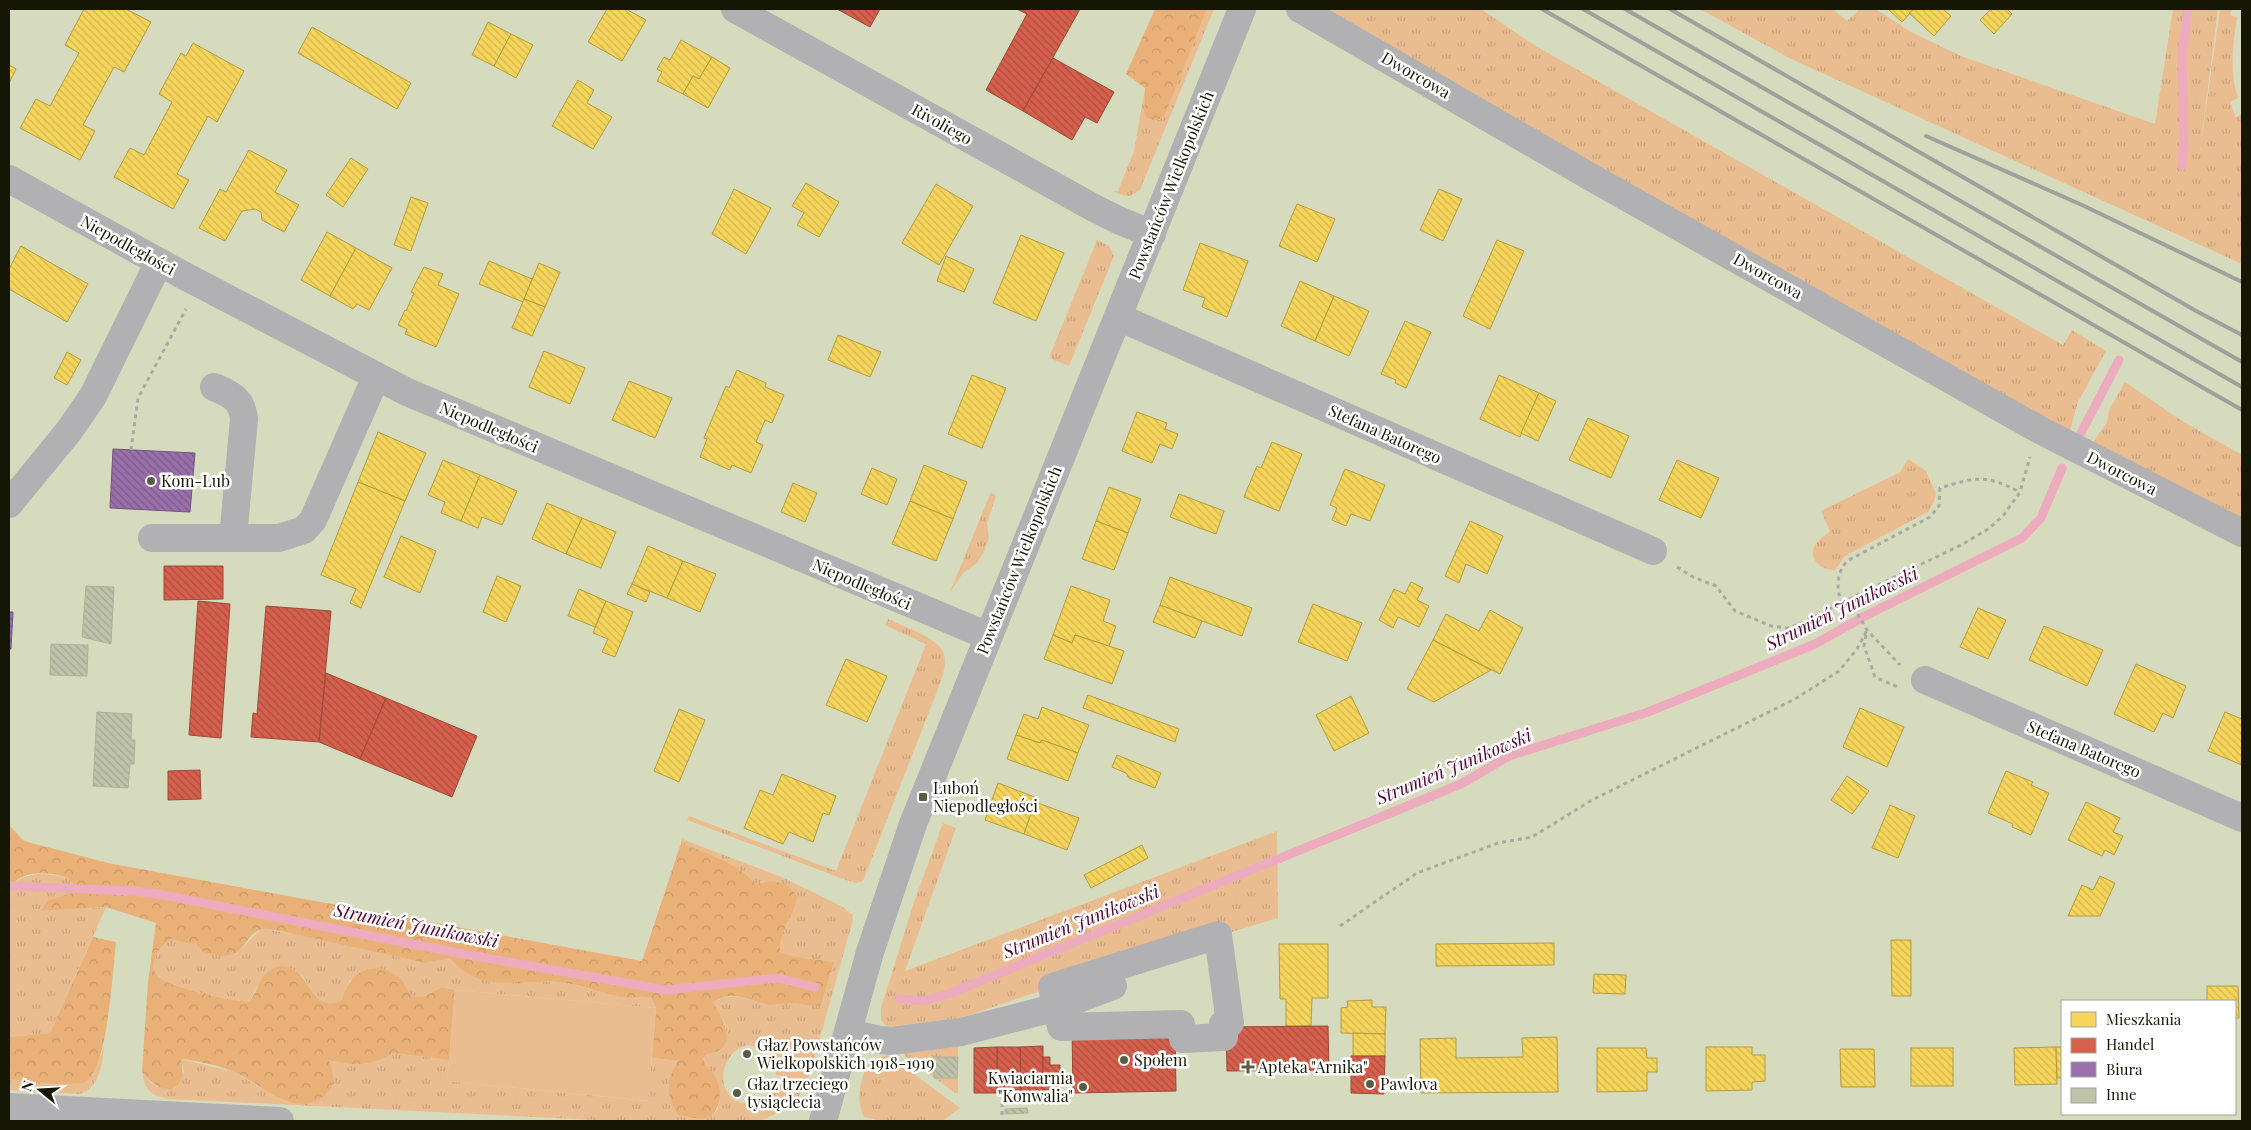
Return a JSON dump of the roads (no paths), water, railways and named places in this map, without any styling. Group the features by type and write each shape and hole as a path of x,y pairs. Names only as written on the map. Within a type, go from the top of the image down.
{"street":[{"name":"Rivoliego","path":"735,9 1094,208 1123,223 1152,234"},
{"name":"Powstańców Wielkopolskich","path":"823,1121 884,906 905,845 1242,9"},
{"name":"Dworcowa","path":"1300,9 1596,180 2038,429 2083,454 2242,533"},
{"name":"Niepodległości","path":"9,179 159,262 376,377 476,422 988,636"},
{"path":"9,504 69,431 93,396 159,262"},
{"name":"Stefana Batorego","path":"1118,318 1653,551"},
{"path":"152,538 285,536 304,530 313,520 376,377"},
{"path":"214,387 239,400 243,409 244,419 233,538"},
{"name":"Stefana Batorego","path":"1925,680 2242,818"},
{"path":"848,1033 880,1040 961,1032 1057,1007 1220,947 1230,1023 1223,1024 1224,1037 1183,1039 1181,1024 1061,1027 1057,1007"},
{"path":"9,1107 280,1121"}],"waterway":[{"name":"Strumień Junikowski","path":"2182,166 2184,142 2182,53 2188,9"},
{"name":"Strumień Junikowski","path":"2081,433 2119,360"},
{"name":"Strumień Junikowski","path":"899,999 924,1001 951,993 1461,784 1509,756 1648,712 1813,645 1865,616 2022,538 2041,518 2062,468"},
{"name":"Strumień Junikowski","path":"9,886 132,891 158,894 458,953 666,990 778,978 815,987"}],"railway":[{"path":"1542,9 2242,410"},
{"path":"1583,9 2242,387"},
{"path":"1625,9 2242,362"},
{"path":"1670,9 2198,312 2242,335"},
{"path":"1926,136 2082,205 2242,282"}],"place":[{"name":"Kom-Lub","path":"151,481"},
{"name":"Luboń Niepodległości","path":"923,797"},
{"name":"Głaz Powstańców Wielkopolskich 1918-1919","path":"747,1054"},
{"name":"Społem","path":"1124,1060"},
{"name":"Apteka \"Arnika\"","path":"1248,1067"},
{"name":"Pawlova","path":"1370,1084"},
{"name":"Kwiaciarnia \"Konwalia\"","path":"1083,1087"},
{"name":"Głaz trzeciego tysiąclecia","path":"737,1093"}]}
